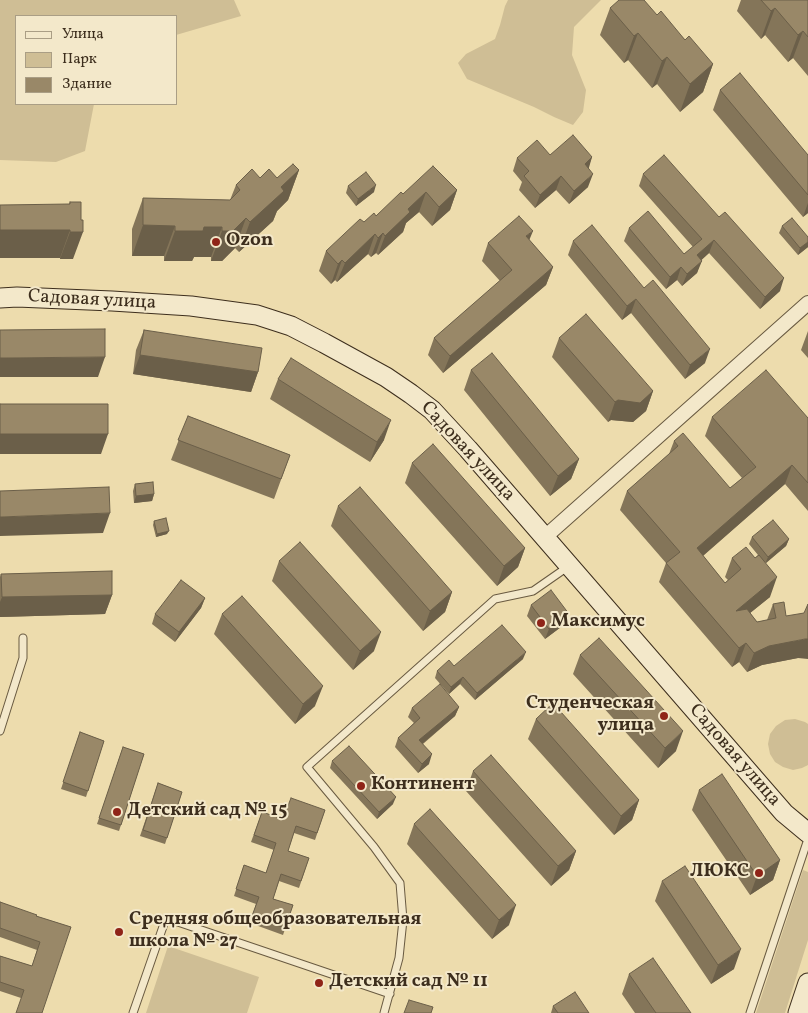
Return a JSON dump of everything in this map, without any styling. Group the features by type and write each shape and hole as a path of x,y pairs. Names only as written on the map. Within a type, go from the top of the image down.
{"main road":[{"name":"Садовая улица","path":"0,298 17,297 191,306 257,315 291,326 386,377 432,410 784,813 808,833"},
{"path":"798,1013 808,983"}],"street":[{"path":"544,537 808,304"}],"lane":[{"path":"384,1013 400,958 402,920 400,883 374,846 307,767 495,599 533,592 569,565"},
{"path":"0,731 23,658 23,638"},
{"path":"750,1013 808,839"},
{"path":"133,1013 166,918 390,994"}],"green space":[{"path":"0,0 234,0 241,16 178,34 178,15 15,15 15,105 94,105 85,151 56,162 0,160"},
{"path":"508,0 601,0 574,27 572,55 586,90 583,112 573,125 467,79 458,63 466,54 495,39"},
{"path":"795,719 808,724 808,765 793,770 775,762 770,754 768,744 770,734 776,726 785,720"},
{"path":"803,870 808,872 808,940 785,1013 756,1013"},
{"path":"168,946 259,977 247,1013 146,1013"}],"building":[{"path":"619,0 644,0 657,15 661,11 685,40 689,36 713,64 690,84 667,57 662,61 638,33 634,36 610,8"},
{"path":"761,0 808,0 808,37 803,31 798,35 775,8 771,11"},
{"path":"740,73 808,155 808,195 720,90"},
{"path":"573,135 592,157 585,164 593,174 574,191 561,176 540,195 524,176 529,171 517,158 537,140 550,155"},
{"path":"664,155 719,217 725,212 784,278 765,297 714,240 697,255 702,261 687,274 681,267 670,277 629,228 648,211 684,254 702,239 643,174"},
{"path":"293,164 299,170 281,187 284,191 250,222 246,218 233,231 222,231 222,227 204,227 203,231 175,231 175,226 143,225 143,198 230,200 240,190 236,185 252,169 260,178 269,169 277,178"},
{"path":"433,166 457,190 439,207 426,192 408,209 410,212 385,236 383,233 378,238 375,234 345,263 342,260 338,264 326,251 360,219 364,222 374,213 376,216 401,192 403,194"},
{"path":"366,172 376,185 358,199 348,186"},
{"path":"70,202 81,202 83,232 70,232 70,230 0,230 0,205 70,204"},
{"path":"519,216 533,231 526,236 553,267 450,356 434,338 512,270 488,243"},
{"path":"792,218 808,237 808,242 800,248 782,226"},
{"path":"592,225 644,288 653,280 710,349 690,365 636,299 627,306 573,241"},
{"path":"586,314 653,391 640,403 618,400 615,402 559,338"},
{"path":"105,329 105,357 0,358 0,330"},
{"path":"144,330 262,348 258,372 140,355"},
{"path":"492,353 579,459 558,476 471,370"},
{"path":"291,358 391,420 377,442 278,379"},
{"path":"766,370 808,418 808,483 792,465 697,548 725,583 741,569 732,558 746,547 755,558 759,555 777,577 736,611 747,609 757,622 776,618 773,604 784,602 786,616 804,613 808,604 808,639 769,646 754,653 746,643 739,648 666,563 680,552 627,491 678,446 674,441 683,433 730,488 756,467 712,417"},
{"path":"0,404 108,404 108,434 0,434"},
{"path":"188,416 290,455 281,479 178,440"},
{"path":"433,444 525,548 504,566 412,463"},
{"path":"153,482 154,494 136,496 135,484"},
{"path":"109,487 110,513 0,517 0,491"},
{"path":"360,487 452,592 430,611 338,506"},
{"path":"166,518 169,531 157,534 154,521"},
{"path":"773,520 789,539 768,557 752,537"},
{"path":"300,542 381,632 360,651 279,561"},
{"path":"112,571 112,595 2,597 1,574"},
{"path":"181,580 205,598 179,632 155,614"},
{"path":"551,590 569,614 549,629 531,605"},
{"path":"242,596 323,686 303,704 222,614"},
{"path":"502,625 526,652 477,693 463,677 451,687 437,671 449,660 454,666"},
{"path":"599,638 683,731 665,748 580,655"},
{"path":"440,684 459,707 419,740 432,754 422,764 398,738 420,718 412,708"},
{"path":"553,703 639,800 621,816 536,719"},
{"path":"80,732 104,741 88,791 63,782"},
{"name":"Континент","path":"349,746 396,797 379,812 332,761"},
{"path":"123,747 144,754 121,825 99,818"},
{"path":"491,755 576,851 558,866 473,771"},
{"path":"722,774 780,860 757,876 699,790"},
{"path":"158,783 182,792 167,838 143,830"},
{"path":"291,798 325,810 317,833 296,826 288,851 309,858 301,881 281,874 273,899 293,905 285,928 252,916 259,897 236,889 244,865 266,873 276,843 254,835 262,812 283,819"},
{"path":"430,809 516,905 499,920 414,824"},
{"path":"685,866 741,949 718,965 662,881"},
{"path":"0,902 71,927 42,1013 16,1013 24,990 0,982 0,956 32,966 40,942 0,928"},
{"path":"653,958 691,1013 656,1013 629,974"},
{"path":"575,992 589,1013 558,1013 553,1006"},
{"path":"409,1000 433,1007 431,1013 404,1013"}],"place":[{"name":"Ozon","path":"216,242"},
{"name":"Максимус","path":"541,623"},
{"name":"Студенческая улица","path":"664,716"},
{"name":"Континент","path":"361,786"},
{"name":"Детский сад № 15","path":"117,812"},
{"name":"ЛЮКС","path":"759,873"},
{"name":"Средняя общеобразовательная школа № 27","path":"119,932"},
{"name":"Детский сад № 11","path":"319,983"}]}
